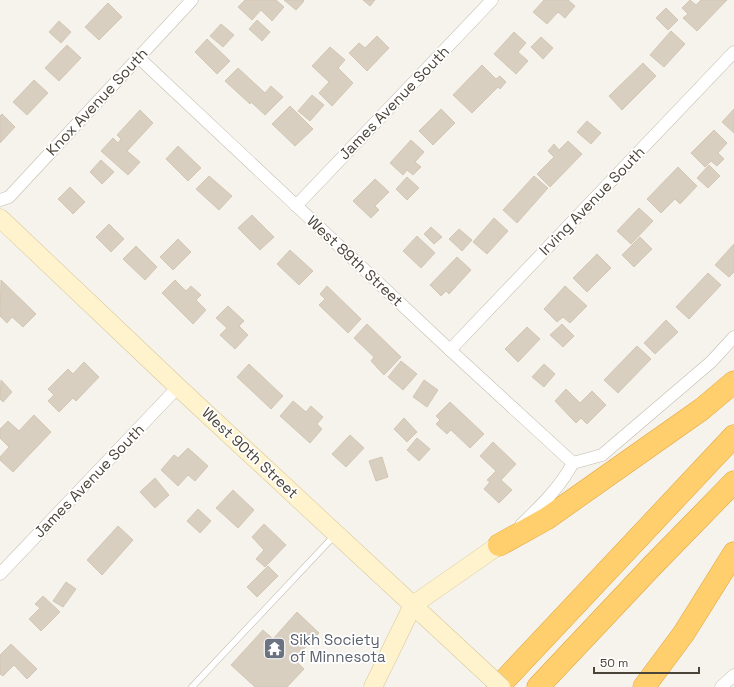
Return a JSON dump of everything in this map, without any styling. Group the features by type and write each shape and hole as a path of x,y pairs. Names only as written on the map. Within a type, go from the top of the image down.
{"highway":[{"path":"499,545 546,519 702,409 734,382"},
{"path":"500,687 734,436"},
{"path":"538,687 652,566 734,482"},
{"path":"644,687 684,633 734,553"}],"street":[{"name":"Knox Avenue South","path":"0,200 9,197 192,0"},
{"name":"James Avenue South","path":"296,206 492,0"},
{"name":"Irving Avenue South","path":"450,350 734,52"},
{"name":"West 89th Street","path":"138,57 572,463"},
{"name":"West 90th Street","path":"0,218 178,387 500,687"},
{"path":"373,687 413,605 499,545 540,506 564,479 572,463 602,454 710,362 734,337"},
{"name":"James Avenue South","path":"0,574 178,387"},
{"path":"721,687 734,675"}],"lane":[{"path":"192,687 336,534"}],"building":[{"path":"245,0 276,0 284,7 272,21 261,10 252,20 238,7"},
{"path":"284,0 303,0 304,1 296,10"},
{"path":"363,0 375,0 370,6"},
{"path":"544,0 568,0 575,6 565,18 558,12 547,24 533,12"},
{"path":"690,0 696,5 701,0 727,0 697,31 683,18 688,14 682,8"},
{"path":"108,3 122,17 99,40 85,27"},
{"path":"666,8 678,20 668,30 656,18"},
{"path":"257,20 270,32 262,41 249,29"},
{"path":"59,21 71,32 61,43 49,32"},
{"path":"221,24 234,35 223,47 210,36"},
{"path":"671,31 685,44 664,67 650,55"},
{"path":"514,32 526,43 518,52 528,61 516,74 494,54"},
{"path":"377,36 389,48 367,71 349,53 359,43 365,48"},
{"path":"541,37 553,48 543,59 531,47"},
{"path":"207,39 230,61 217,74 195,52"},
{"path":"67,45 81,58 59,81 45,68"},
{"path":"330,47 345,60 338,68 353,83 332,106 319,93 329,82 312,66"},
{"path":"643,63 656,76 622,110 609,96"},
{"path":"482,65 496,79 500,76 506,82 500,89 498,87 472,113 453,95"},
{"path":"238,68 265,93 271,86 283,97 265,115 251,102 250,104 225,81"},
{"path":"34,80 48,93 27,115 13,102"},
{"path":"312,95 324,105 310,121 298,111"},
{"path":"290,106 313,129 295,146 272,124"},
{"path":"441,109 455,123 433,145 419,131"},
{"path":"734,109 734,133 722,122"},
{"path":"140,110 153,123 127,151 140,162 128,175 101,151 113,138 118,143 121,139 117,135"},
{"path":"2,114 15,127 0,143 0,116"},
{"path":"587,121 601,133 591,144 577,132"},
{"path":"714,130 727,143 718,153 724,159 717,166 711,161 705,167 691,153"},
{"path":"411,140 424,152 415,162 421,167 413,175 407,170 403,175 390,163"},
{"path":"568,141 582,154 550,187 537,174 554,157 548,151 554,144 559,150"},
{"path":"178,146 201,168 188,181 166,159"},
{"path":"101,160 114,172 102,184 90,172"},
{"path":"709,165 720,176 708,188 697,178"},
{"path":"678,167 697,186 680,204 675,199 661,213 647,199"},
{"path":"209,176 232,196 219,210 196,189"},
{"path":"534,176 548,188 517,223 503,210"},
{"path":"407,177 419,188 407,200 396,189"},
{"path":"375,179 389,192 375,206 379,210 371,218 353,201"},
{"path":"70,187 85,202 73,214 58,199"},
{"path":"639,208 653,221 631,244 617,231"},
{"path":"252,215 274,237 260,250 238,228"},
{"path":"494,218 508,231 487,254 473,242"},
{"path":"109,224 124,239 111,252 96,237"},
{"path":"431,227 442,237 434,244 424,234"},
{"path":"459,229 472,240 462,251 449,239"},
{"path":"417,236 435,253 421,268 403,251"},
{"path":"640,237 652,249 634,267 622,255"},
{"path":"178,239 191,252 173,270 160,257"},
{"path":"734,244 734,272 729,277 715,265"},
{"path":"136,246 157,267 145,280 123,259"},
{"path":"290,250 313,271 299,285 277,264"},
{"path":"597,254 611,268 587,292 573,278"},
{"path":"457,257 471,270 449,294 446,291 441,296 430,285"},
{"path":"708,273 721,285 689,319 676,307"},
{"path":"1,280 36,314 23,327 12,317 7,323 0,316"},
{"path":"175,280 186,291 191,286 201,295 196,300 206,310 193,324 162,293"},
{"path":"327,286 361,319 348,333 319,305 325,299 320,294"},
{"path":"565,286 587,306 570,323 563,317 557,322 544,309"},
{"path":"228,306 244,321 239,326 248,335 235,349 220,335 227,328 216,318"},
{"path":"666,320 678,332 655,354 644,343"},
{"path":"367,324 401,357 384,375 371,361 374,357 354,338"},
{"path":"562,324 574,336 563,347 550,335"},
{"path":"527,327 540,339 518,362 505,349"},
{"path":"637,346 651,359 618,393 604,380"},
{"path":"401,361 417,374 403,390 388,377"},
{"path":"84,362 99,377 76,401 73,398 59,412 48,401 54,395 48,389 68,369 73,374"},
{"path":"249,364 283,396 271,409 237,377"},
{"path":"544,364 555,374 544,387 532,377"},
{"path":"1,380 12,392 3,402 0,399"},
{"path":"424,380 438,390 427,407 413,397"},
{"path":"566,389 580,403 592,391 606,405 587,424 581,418 576,423 555,401"},
{"path":"293,401 306,412 311,406 323,417 317,424 322,429 310,443 280,416"},
{"path":"450,402 484,434 470,448 451,430 447,434 436,424 440,420 436,416"},
{"path":"34,415 51,432 13,472 0,460 0,457 9,447 0,438 0,429 8,421 19,431"},
{"path":"404,418 417,432 407,442 394,429"},
{"path":"350,435 364,448 346,467 332,454"},
{"path":"417,438 430,449 419,461 407,450"},
{"path":"493,442 516,464 501,480 512,490 499,503 484,489 490,482 487,480 496,471 480,456"},
{"path":"188,448 208,466 195,481 188,475 178,486 161,470 174,455 178,458"},
{"path":"382,457 388,477 376,481 369,461"},
{"path":"155,478 169,495 155,508 140,492"},
{"path":"233,490 254,510 238,528 216,508"},
{"path":"198,509 211,521 200,533 187,521"},
{"path":"264,524 286,545 265,567 256,559 264,550 252,537"},
{"path":"118,526 133,540 102,575 87,560"},
{"path":"268,566 278,576 257,597 247,587"},
{"path":"66,582 76,589 63,607 53,601"},
{"path":"43,596 60,612 41,631 29,619 40,608 35,604"},
{"name":"Sikh Society of Minnesota","path":"297,612 319,633 294,659 304,669 287,687 255,687 231,665 263,630 273,639"},
{"path":"11,644 37,669 27,679 14,665 3,676 0,674 0,655"}],"place":[{"name":"Sikh Society of Minnesota","path":"274,649"}]}
